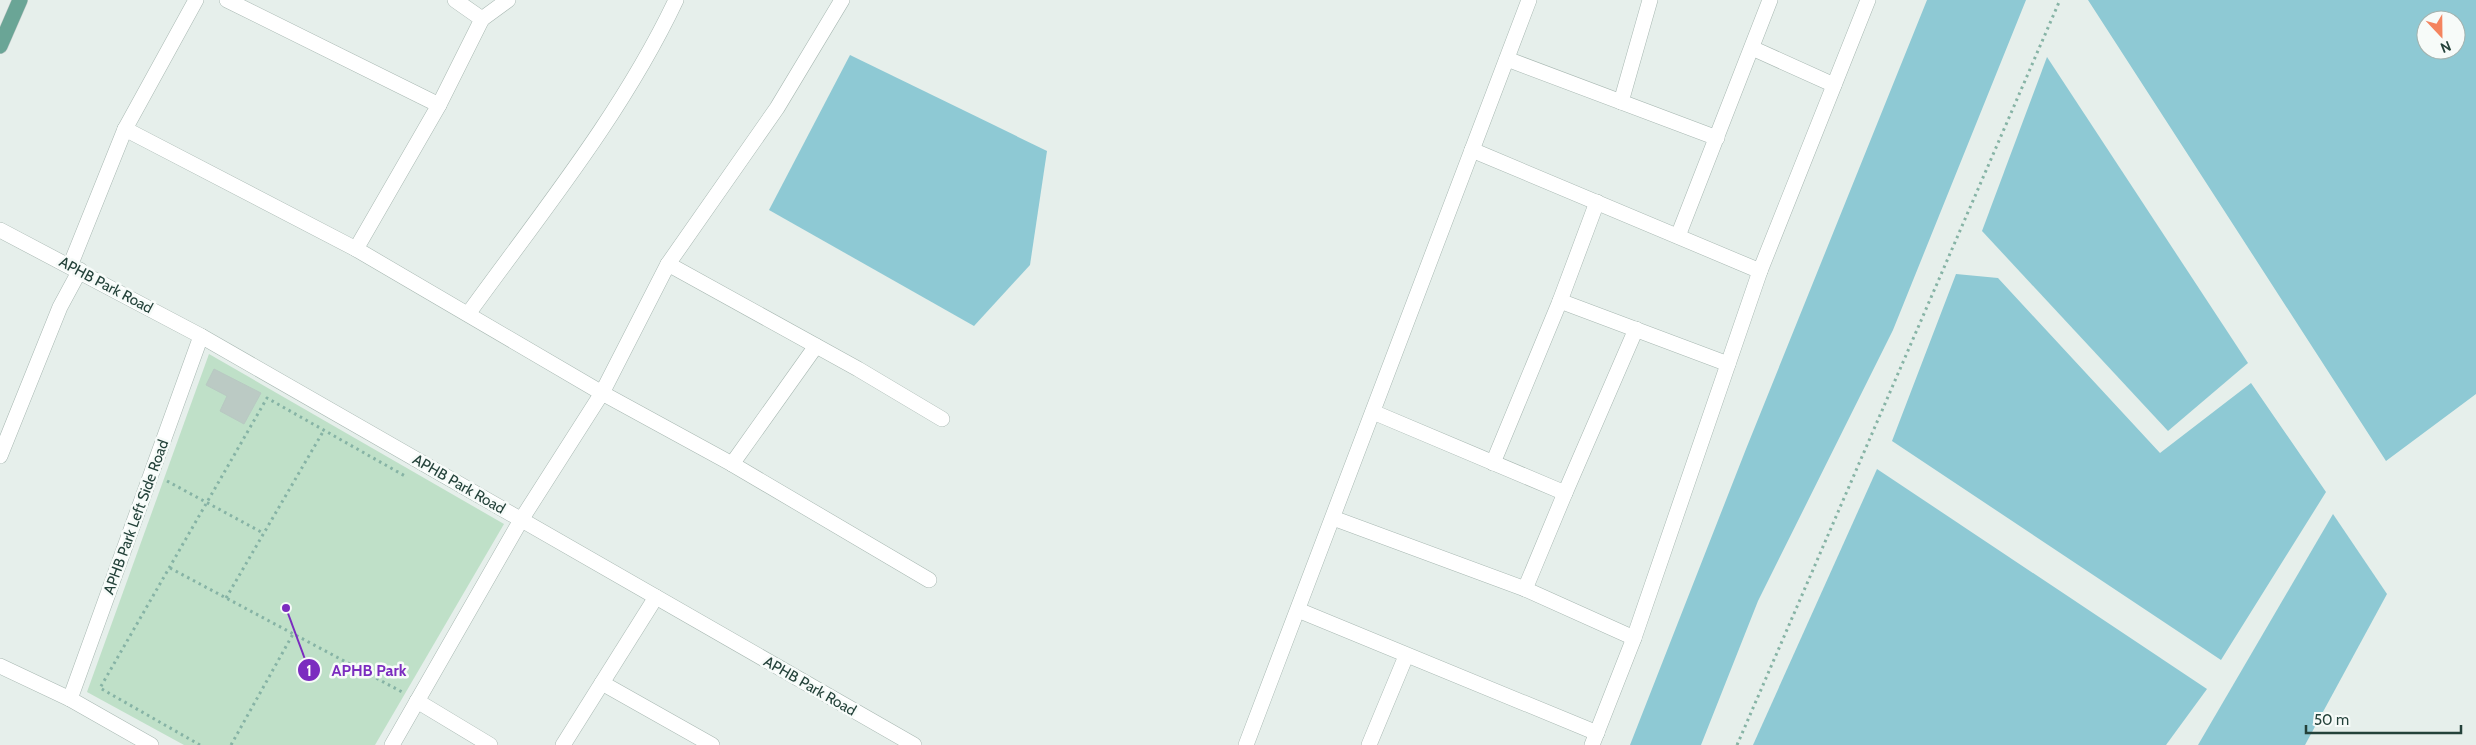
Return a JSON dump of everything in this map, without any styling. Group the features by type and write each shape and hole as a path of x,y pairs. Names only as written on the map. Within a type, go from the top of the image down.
{"main road":[{"path":"0,46 20,0"}],"street":[{"path":"0,456 75,268 125,129 196,0"},
{"path":"227,0 439,106"},
{"path":"455,0 482,19"},
{"path":"356,249 439,106 482,19 508,0"},
{"path":"468,314 614,112 655,44 676,0"},
{"path":"392,745 521,520 602,392 668,264 777,108 842,0"},
{"path":"1246,745 1529,0"},
{"path":"1620,102 1650,0"},
{"path":"1678,236 1770,0"},
{"path":"1298,610 1595,739 1634,638 1760,271 1868,0"},
{"path":"1752,48 1834,85"},
{"path":"1507,59 1717,138"},
{"path":"125,129 356,249 602,392 732,464 929,580"},
{"path":"1472,150 1760,271"},
{"path":"1493,463 1560,301 1598,202"},
{"name":"APHB Park Road","path":"0,230 201,336 914,745"},
{"path":"668,264 942,419"},
{"path":"1560,301 1728,364"},
{"path":"1525,589 1636,329"},
{"name":"APHB Park Left Side Road","path":"70,699 201,336"},
{"path":"732,464 816,346"},
{"path":"1373,412 1565,493"},
{"path":"1333,518 1525,589 1634,638"},
{"path":"563,745 656,597"},
{"path":"1369,745 1406,656"},
{"path":"0,666 70,699 151,745"},
{"path":"602,682 704,743"},
{"path":"417,701 490,745"}],"path":[{"path":"1737,745 2060,0"},
{"path":"200,745 100,688 267,398 410,479"},
{"path":"226,598 335,413"},
{"path":"152,473 264,534"},
{"path":"170,568 417,701"},
{"path":"231,745 293,634"},
{"path":"397,700 406,684"}],"green space":[{"path":"209,354 504,524 375,745 184,745 87,692"}],"water":[{"path":"1927,0 2026,0 1893,330 1758,601 1701,745 1630,745 1746,449"},
{"path":"2088,0 2476,0 2476,394 2386,461"},
{"path":"850,55 1047,151 1030,265 974,326 769,210"},
{"path":"2047,57 2248,363 2168,431 1982,231"},
{"path":"1956,274 1998,278 2160,453 2251,383 2326,492 2221,660 1892,441"},
{"path":"1877,469 2207,689 2166,745 1753,745"},
{"path":"2333,514 2387,594 2305,745 2198,745"}],"building":[{"path":"214,369 261,393 244,424 220,411 227,396 206,385"}],"place":[{"name":"APHB Park","path":"286,608"}]}
